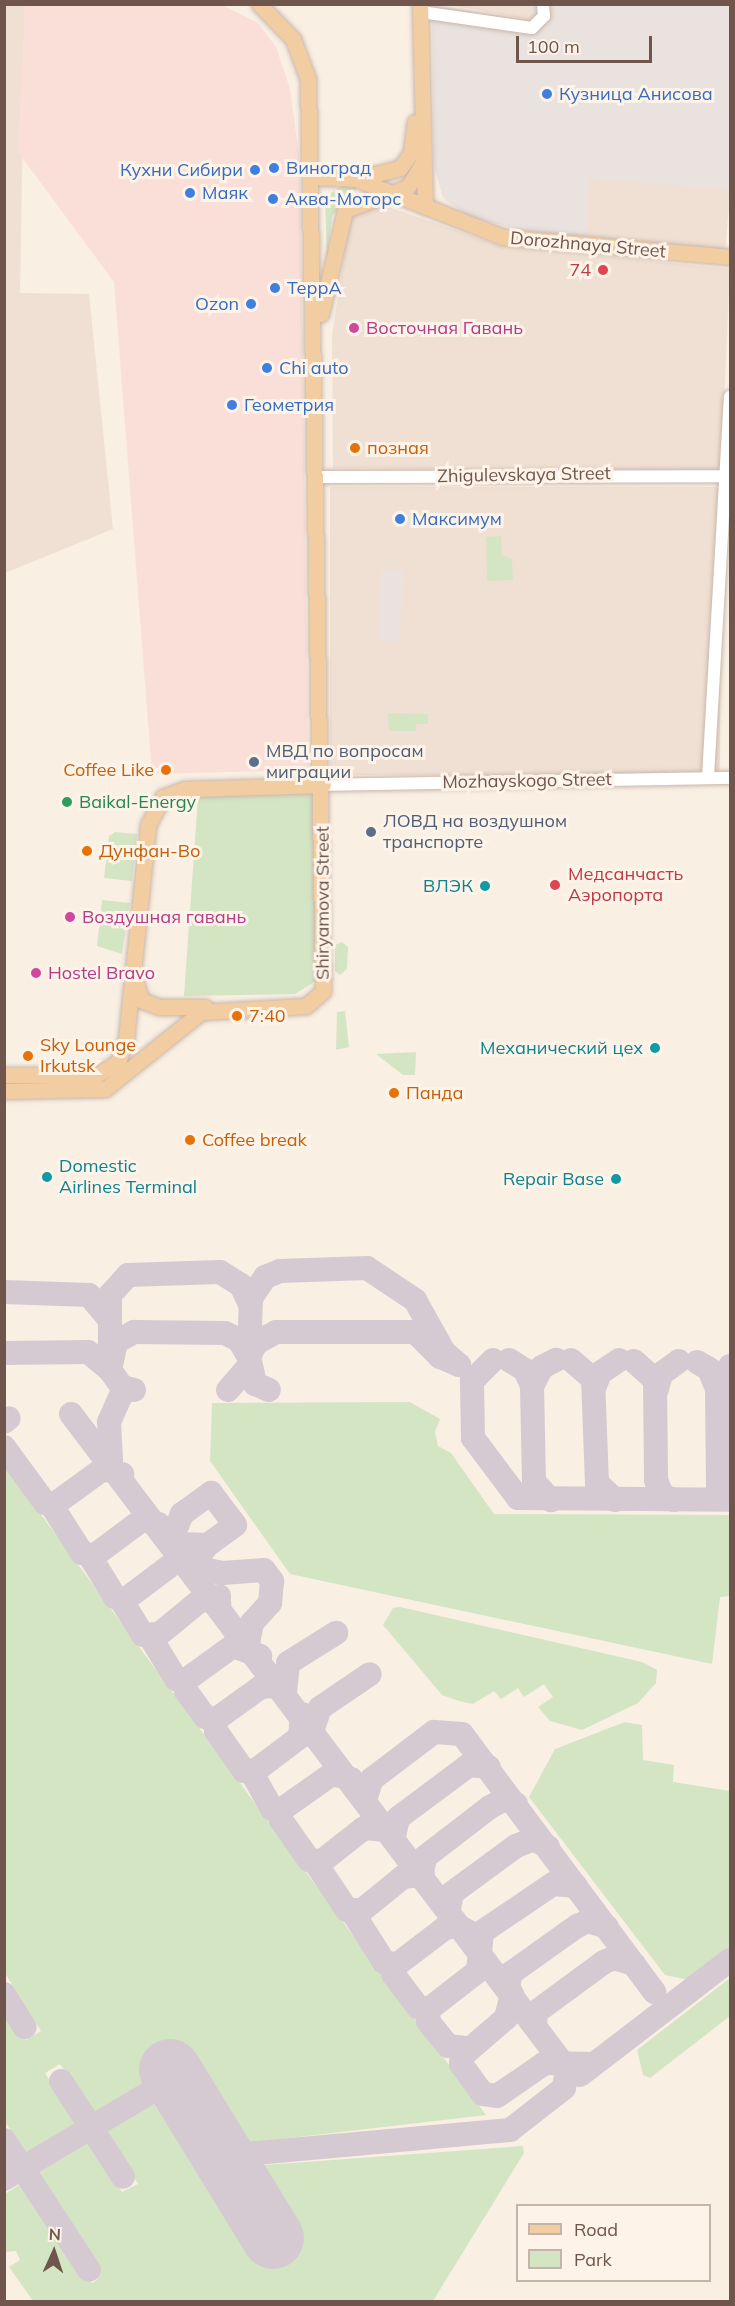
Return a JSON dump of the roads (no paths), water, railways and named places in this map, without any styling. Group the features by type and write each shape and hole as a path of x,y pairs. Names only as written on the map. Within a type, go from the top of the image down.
{"main road":[{"path":"259,4 293,39 308,79 315,349"},
{"path":"421,8 425,207"},
{"path":"356,178 390,172 406,161 424,71"},
{"path":"315,349 338,221 351,206 390,193 417,179 423,162"},
{"name":"Dorozhnaya Street","path":"312,185 356,178 467,226 541,244 730,258"},
{"name":"Shiryamova Street","path":"4,1091 105,1089 194,1016 228,1006 306,1006 321,997 323,785 315,349"},
{"path":"4,1075 97,1075 112,1069 126,1039 148,825 156,803 185,789 323,785"},
{"path":"133,969 136,992 159,1007 228,1006"}],"street":[{"path":"421,8 532,28 544,16 543,4"},
{"path":"708,777 728,476 730,397"},
{"name":"Zhigulevskaya Street","path":"318,477 728,476"},
{"name":"Mozhayskogo Street","path":"323,785 730,778"}],"place":[{"name":"Кузница Анисова","path":"547,94"},
{"name":"Виноград","path":"274,168"},
{"name":"Кухни Сибири","path":"255,170"},
{"name":"Маяк","path":"190,193"},
{"name":"Аква-Моторс","path":"273,199"},
{"name":"74","path":"603,270"},
{"name":"ТеррА","path":"275,288"},
{"name":"Ozon","path":"251,304"},
{"name":"Восточная Гавань","path":"354,328"},
{"name":"Chi auto","path":"267,368"},
{"name":"Геометрия","path":"232,405"},
{"name":"позная","path":"355,448"},
{"name":"Максимум","path":"400,519"},
{"name":"МВД по вопросам миграции","path":"254,762"},
{"name":"Coffee Like","path":"166,770"},
{"name":"Baikal-Energy","path":"67,802"},
{"name":"ЛОВД на воздушном транспорте","path":"371,832"},
{"name":"Дунфан-Во","path":"87,851"},
{"name":"Медсанчасть Аэропорта","path":"555,885"},
{"name":"ВЛЭК","path":"485,886"},
{"name":"Воздушная гавань","path":"70,917"},
{"name":"Hostel Bravo","path":"36,973"},
{"name":"7:40","path":"237,1016"},
{"name":"Механический цех","path":"655,1048"},
{"name":"Sky Lounge Irkutsk","path":"28,1056"},
{"name":"Панда","path":"394,1093"},
{"name":"Coffee break","path":"190,1140"},
{"name":"Domestic Airlines Terminal","path":"47,1177"},
{"name":"Repair Base","path":"616,1179"}]}
